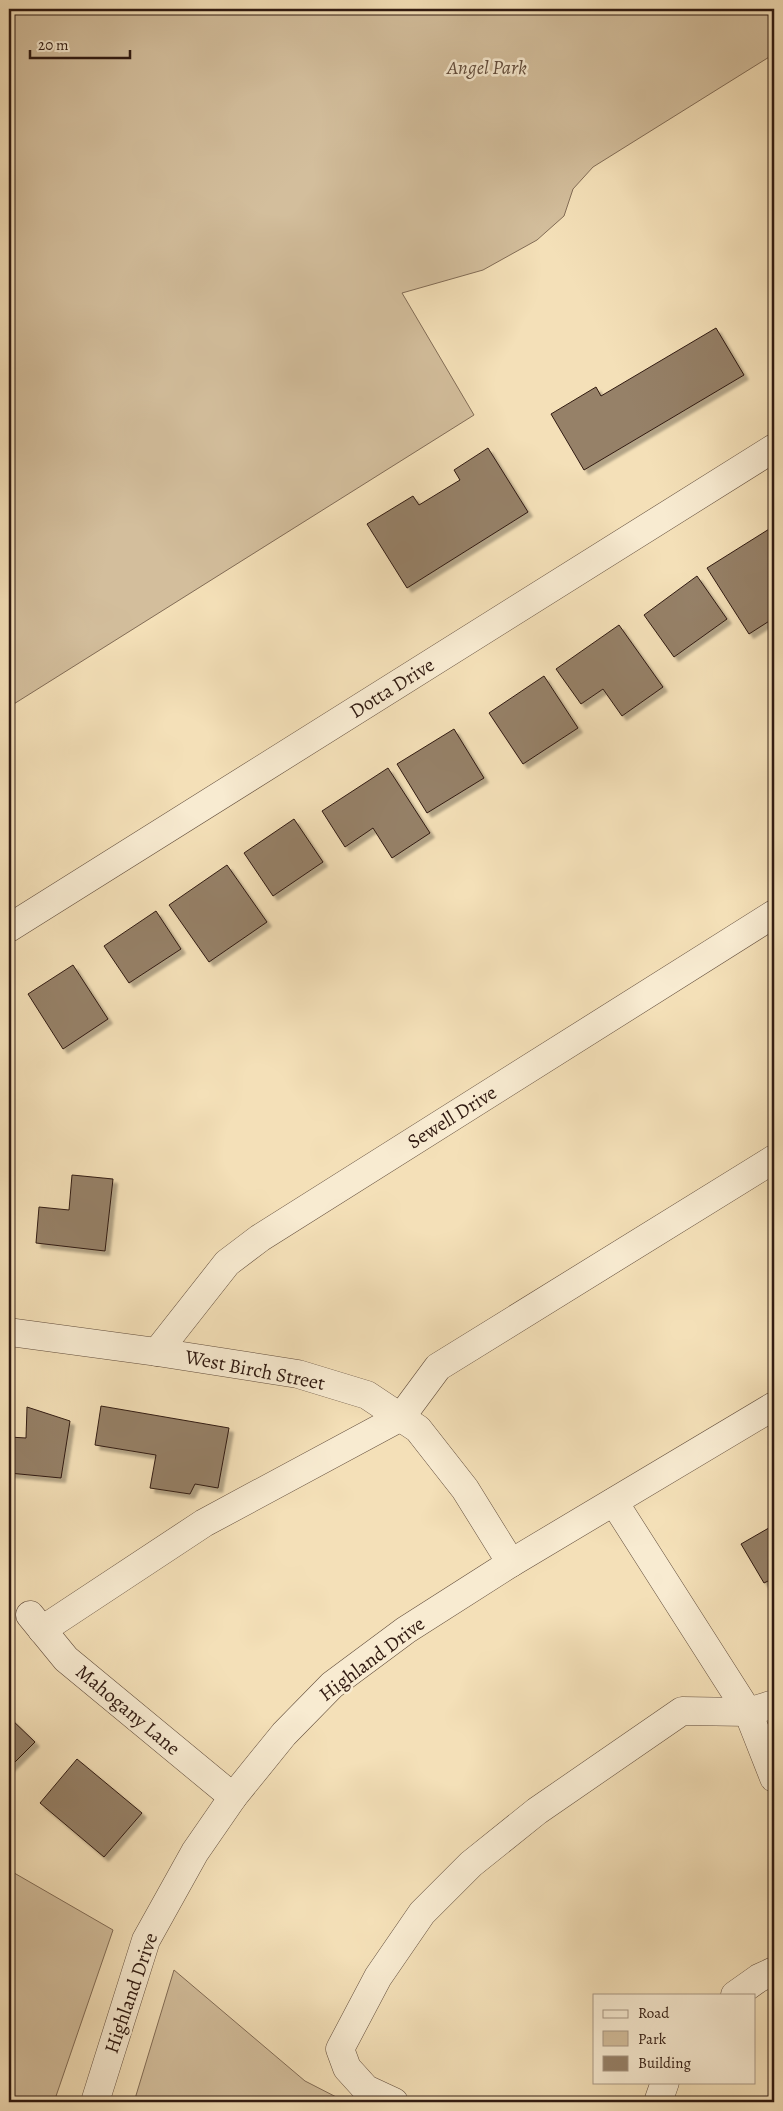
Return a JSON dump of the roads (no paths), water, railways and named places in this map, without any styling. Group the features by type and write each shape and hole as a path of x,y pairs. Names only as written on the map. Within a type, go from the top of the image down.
{"street":[{"name":"Dotta Drive","path":"9,928 774,448"},
{"name":"Sewell Drive","path":"157,1352 227,1263 260,1238 774,914"},
{"path":"401,1417 438,1367 774,1159"},
{"name":"West Birch Street","path":"9,1332 298,1374 368,1395 418,1429 465,1489 512,1563"},
{"name":"Highland Drive","path":"95,2102 146,1940 194,1852 233,1797 284,1734 332,1685 406,1630 512,1563 774,1406"},
{"name":"Mahogany Lane","path":"233,1797 66,1659 36,1623 204,1523 401,1417"},
{"path":"614,1502 748,1712 774,1778"},
{"path":"394,2102 366,2089 347,2068 340,2049 378,1977 422,1912 472,1864 537,1811 682,1711 748,1712 774,1704"},
{"path":"737,1994 759,1978 774,1971"},
{"path":"658,2102 664,2084"}],"park label":[{"name":"Angel Park","path":"487,67"}]}
